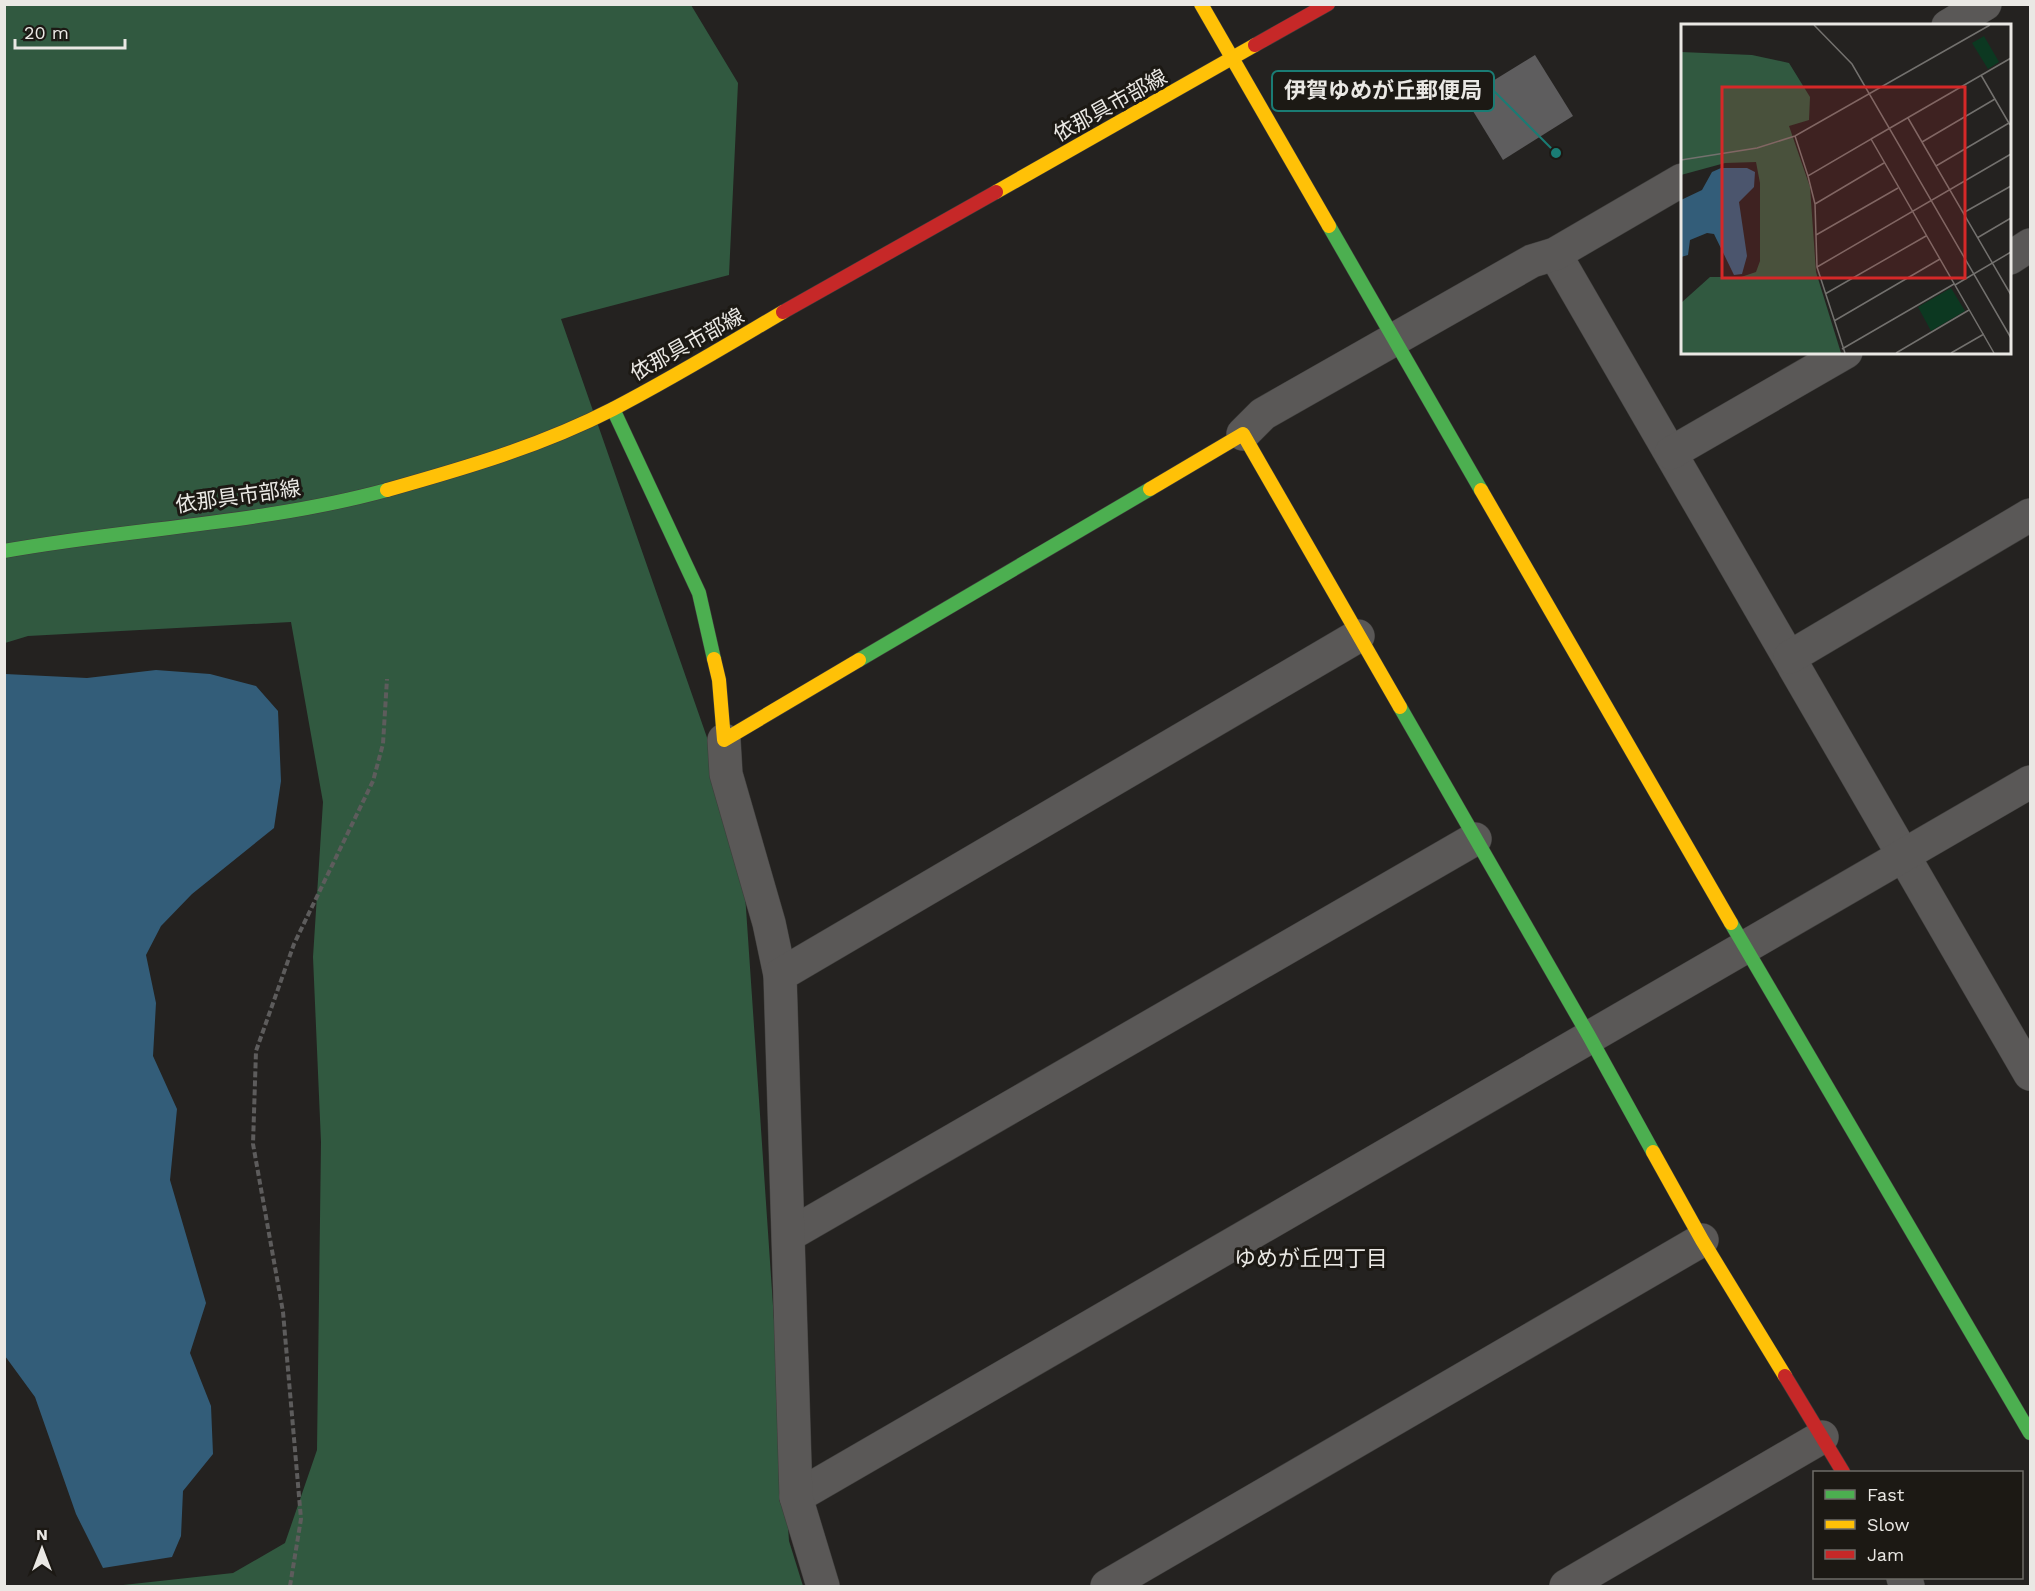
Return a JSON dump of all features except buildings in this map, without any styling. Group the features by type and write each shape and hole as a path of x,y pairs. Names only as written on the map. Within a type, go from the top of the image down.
{"street":[{"path":"1201,4 1231,60 1745,948 2031,1433"},
{"name":"依那具市部線","path":"4,551 66,540 295,510 364,496 474,466 549,438 613,409 1328,4"},
{"path":"1951,24 1984,4"},
{"path":"724,740 1243,434 1263,414 1532,261 1555,254 1681,181"},
{"path":"2011,257 2031,245"},
{"path":"1555,254 1905,855 2026,1056"},
{"path":"1671,453 1842,354"},
{"path":"613,409 699,593 718,680 726,774 769,922 780,975 796,1497 823,1587"},
{"path":"1243,434 1589,1036 1702,1240 1842,1471"},
{"path":"1790,657 2031,515"},
{"path":"780,975 1358,636"},
{"path":"796,1497 2031,782"},
{"path":"789,1235 1475,840"},
{"path":"1107,1587 1702,1240"},
{"path":"1566,1587 1822,1437"}],"path":[{"path":"290,1587 301,1519 283,1312 253,1144 256,1051 294,944 373,782 383,744 387,679"}],"green space":[{"path":"5,5 691,5 738,83 729,275 561,319 741,835 789,1541 803,1586 114,1586 233,1573 285,1543 317,1450 321,1142 313,957 323,802 291,622 28,636 5,643"}],"water":[{"path":"156,670 210,674 256,686 278,711 281,781 274,828 192,894 161,926 146,955 156,1003 153,1056 177,1109 170,1180 206,1303 190,1353 211,1406 213,1454 183,1491 181,1536 172,1557 103,1568 76,1514 35,1397 5,1356 5,674 87,678"}],"traffic: fast":[{"path":"1329,226 1481,490"},
{"path":"613,409 699,593 714,659"},
{"path":"859,660 1150,489"},
{"path":"4,551 292,511 387,490"},
{"path":"1400,707 1653,1152"},
{"path":"1731,923 2030,1433"}],"traffic: slow":[{"path":"1201,4 1329,226"},
{"path":"996,192 1255,45"},
{"path":"387,490 502,455 586,422 699,362 783,312"},
{"path":"1150,489 1243,434 1400,707"},
{"path":"1481,490 1731,923"},
{"path":"714,659 719,680 724,740 859,660"},
{"path":"1653,1152 1702,1240 1785,1376"}],"traffic: jam":[{"path":"1255,45 1328,4"},
{"path":"783,312 996,192"},
{"path":"1785,1376 1842,1471"}],"place":[{"name":"伊賀ゆめが丘郵便局","path":"1556,153"}],"district":[{"name":"ゆめが丘四丁目","path":"1311,1258"}]}
